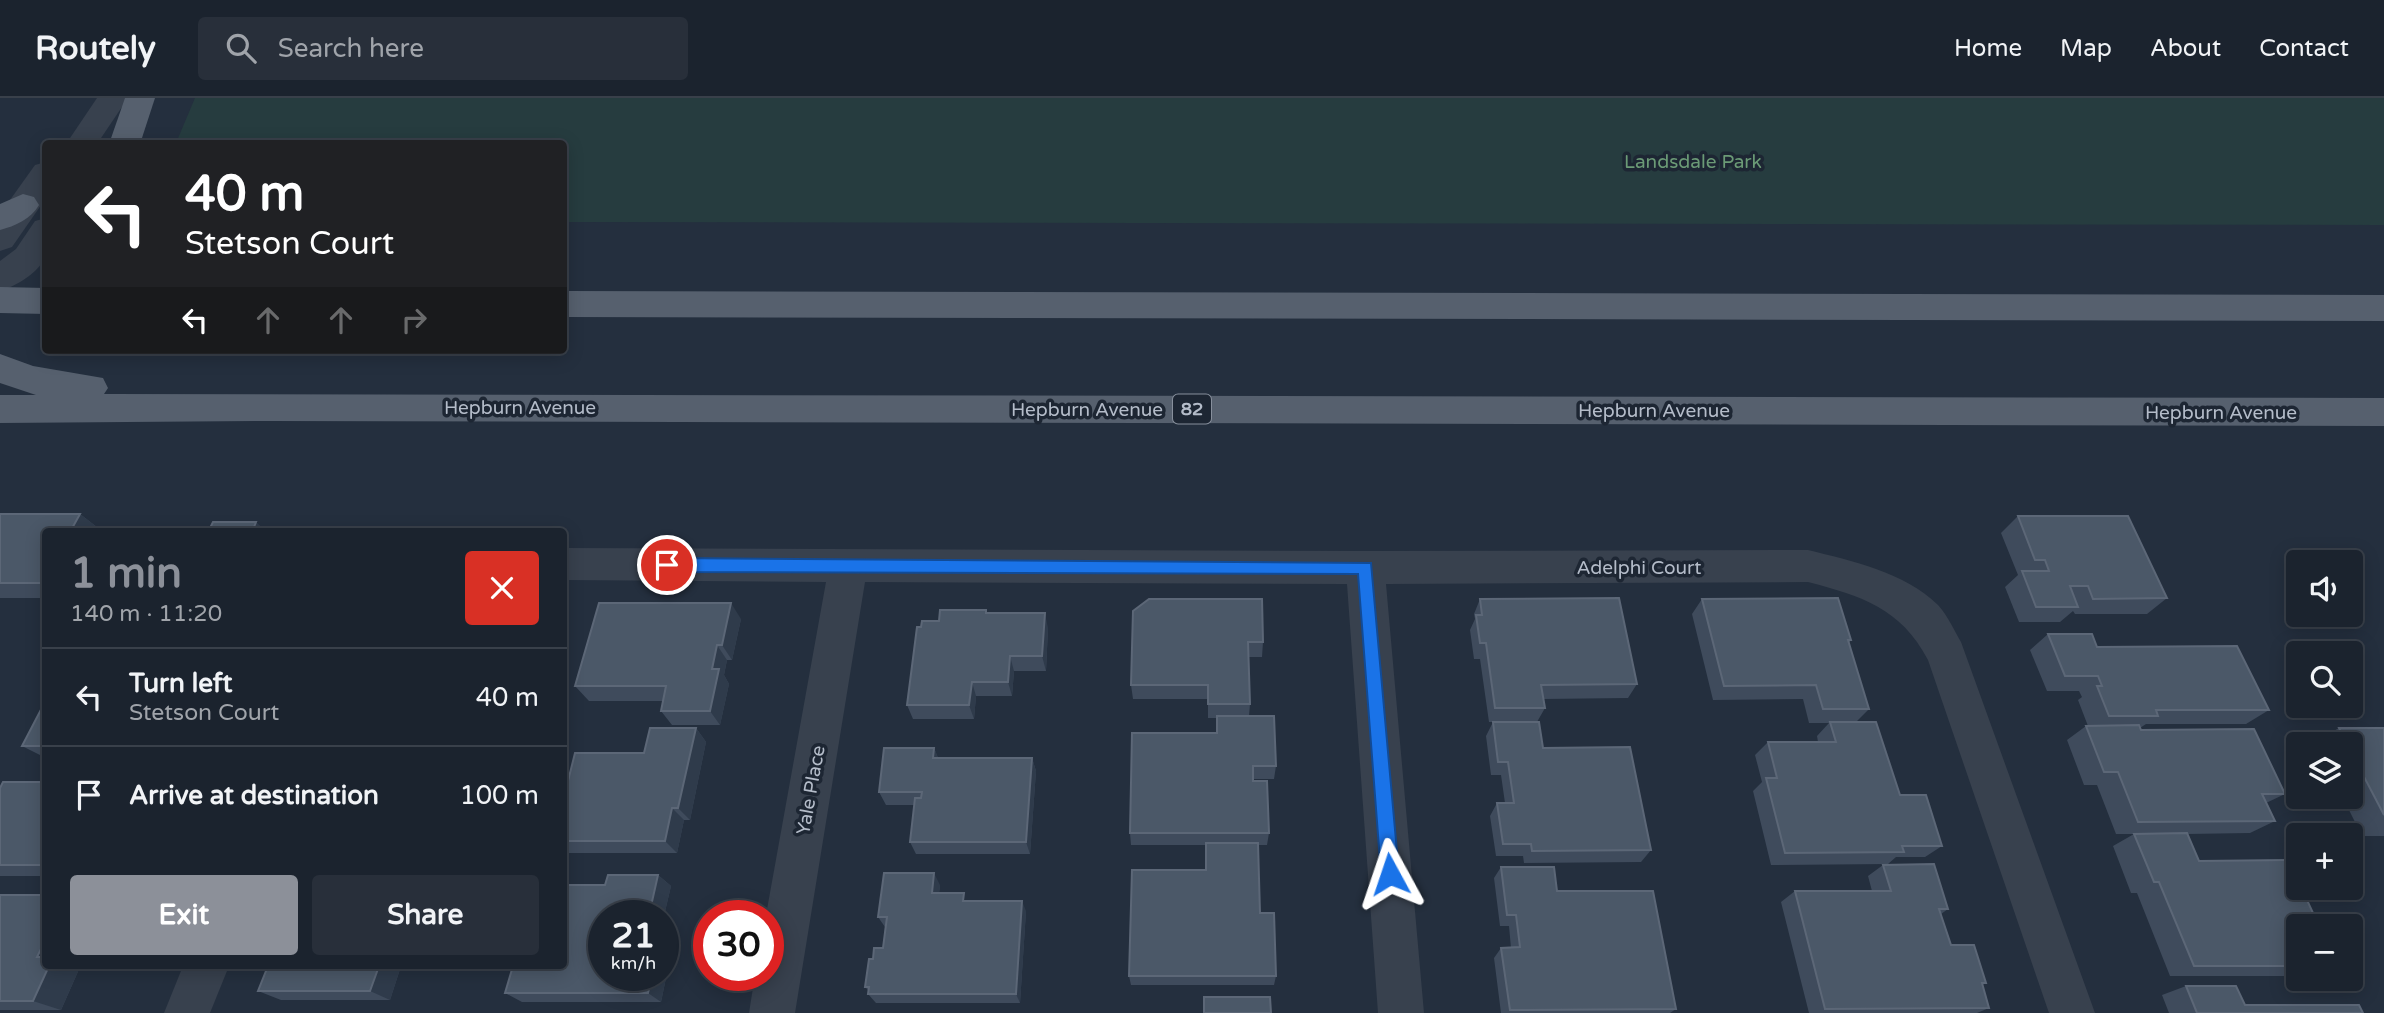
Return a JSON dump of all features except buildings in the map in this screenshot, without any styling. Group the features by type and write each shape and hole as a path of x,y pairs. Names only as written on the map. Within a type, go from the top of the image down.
{"main road":[{"path":"125,140 140,98"},
{"path":"0,300 42,301"},
{"path":"567,304 2384,308"},
{"path":"0,368 14,376 51,384 270,407"},
{"name":"Hepburn Avenue","path":"0,408 2384,412"}],"street":[{"path":"85,140 113,98"},
{"path":"0,239 12,212 42,178"},
{"path":"0,279 28,257 42,235"},
{"name":"Adelphi Court","path":"567,564 1365,568 1808,566 1850,577 1890,593 1923,617 1947,655 2072,1013"},
{"name":"Yale Place","path":"772,1013 848,567"},
{"path":"1365,568 1401,1013"},
{"path":"187,1013 205,969"}],"green space":[{"name":"Landsdale Park","path":"195,98 2384,98 2384,225 567,222 567,140 177,140"}],"route":[{"path":"667,565 1365,568 1390,874"}]}
